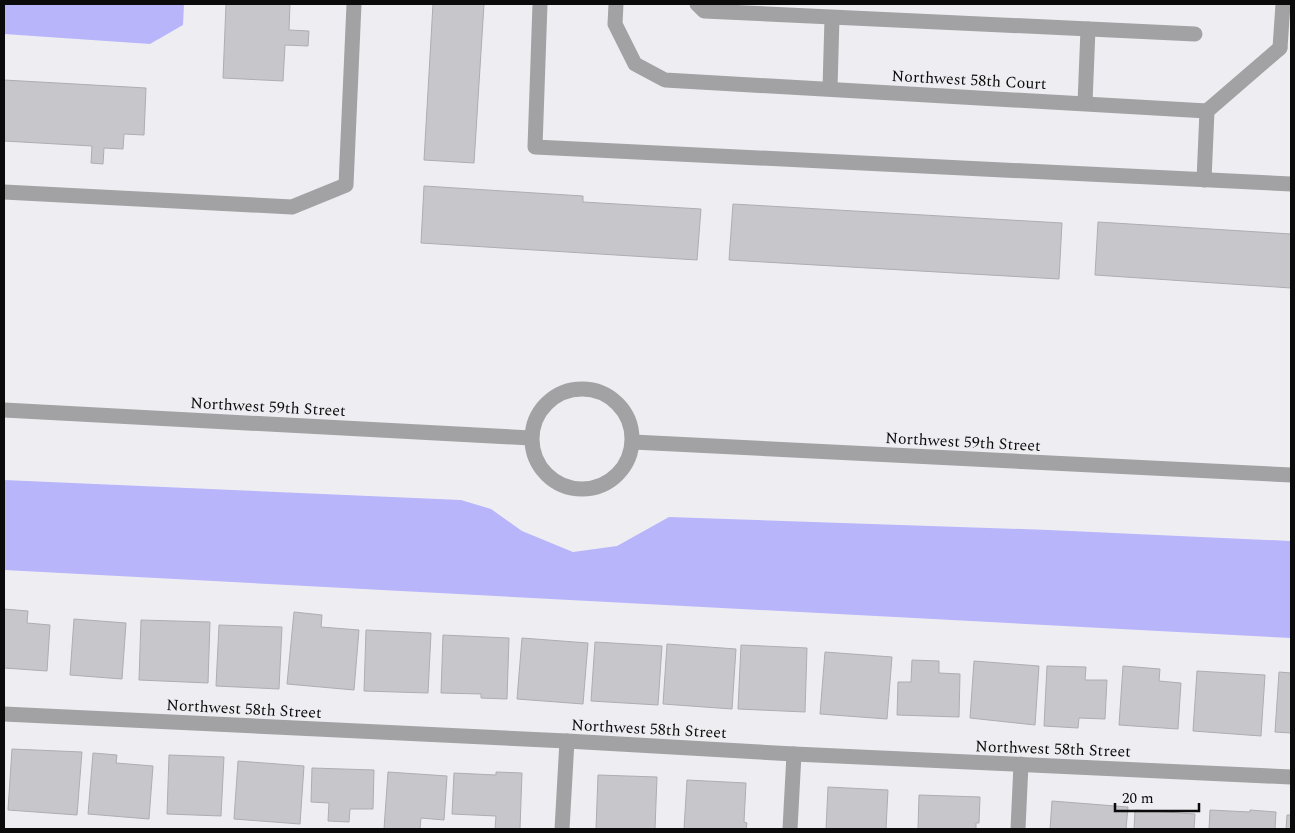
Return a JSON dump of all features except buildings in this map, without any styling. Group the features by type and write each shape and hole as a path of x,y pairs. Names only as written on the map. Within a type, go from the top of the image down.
{"street":[{"path":"4,192 292,207 346,185 354,4"},
{"path":"540,4 534,147 1291,184"},
{"name":"Northwest 58th Court","path":"616,4 615,24 635,64 665,80 1208,111"},
{"path":"697,4 704,11 1195,34"},
{"path":"1204,180 1208,111 1286,48 1283,4"},
{"path":"830,88 832,18"},
{"path":"1085,103 1088,29"},
{"path":"577,389 592,389 606,394 618,403 626,414 632,428 633,442 630,458 622,471 610,482 596,488 580,490 565,486 551,479 540,468 531,438 534,423 540,411 550,400 563,392 577,389"},
{"name":"Northwest 59th Street","path":"4,410 531,438"},
{"name":"Northwest 59th Street","path":"633,442 1291,474"},
{"name":"Northwest 58th Street","path":"4,714 567,740 794,754 1291,777"},
{"path":"562,829 567,740"},
{"path":"790,829 794,754"},
{"path":"1018,829 1021,764"}],"shaded area":[{"path":"4,4 184,4 183,25 150,44 4,34"},
{"path":"4,480 461,500 491,509 522,531 573,552 617,546 669,517 1049,530 1291,541 1291,638 4,570"}]}
